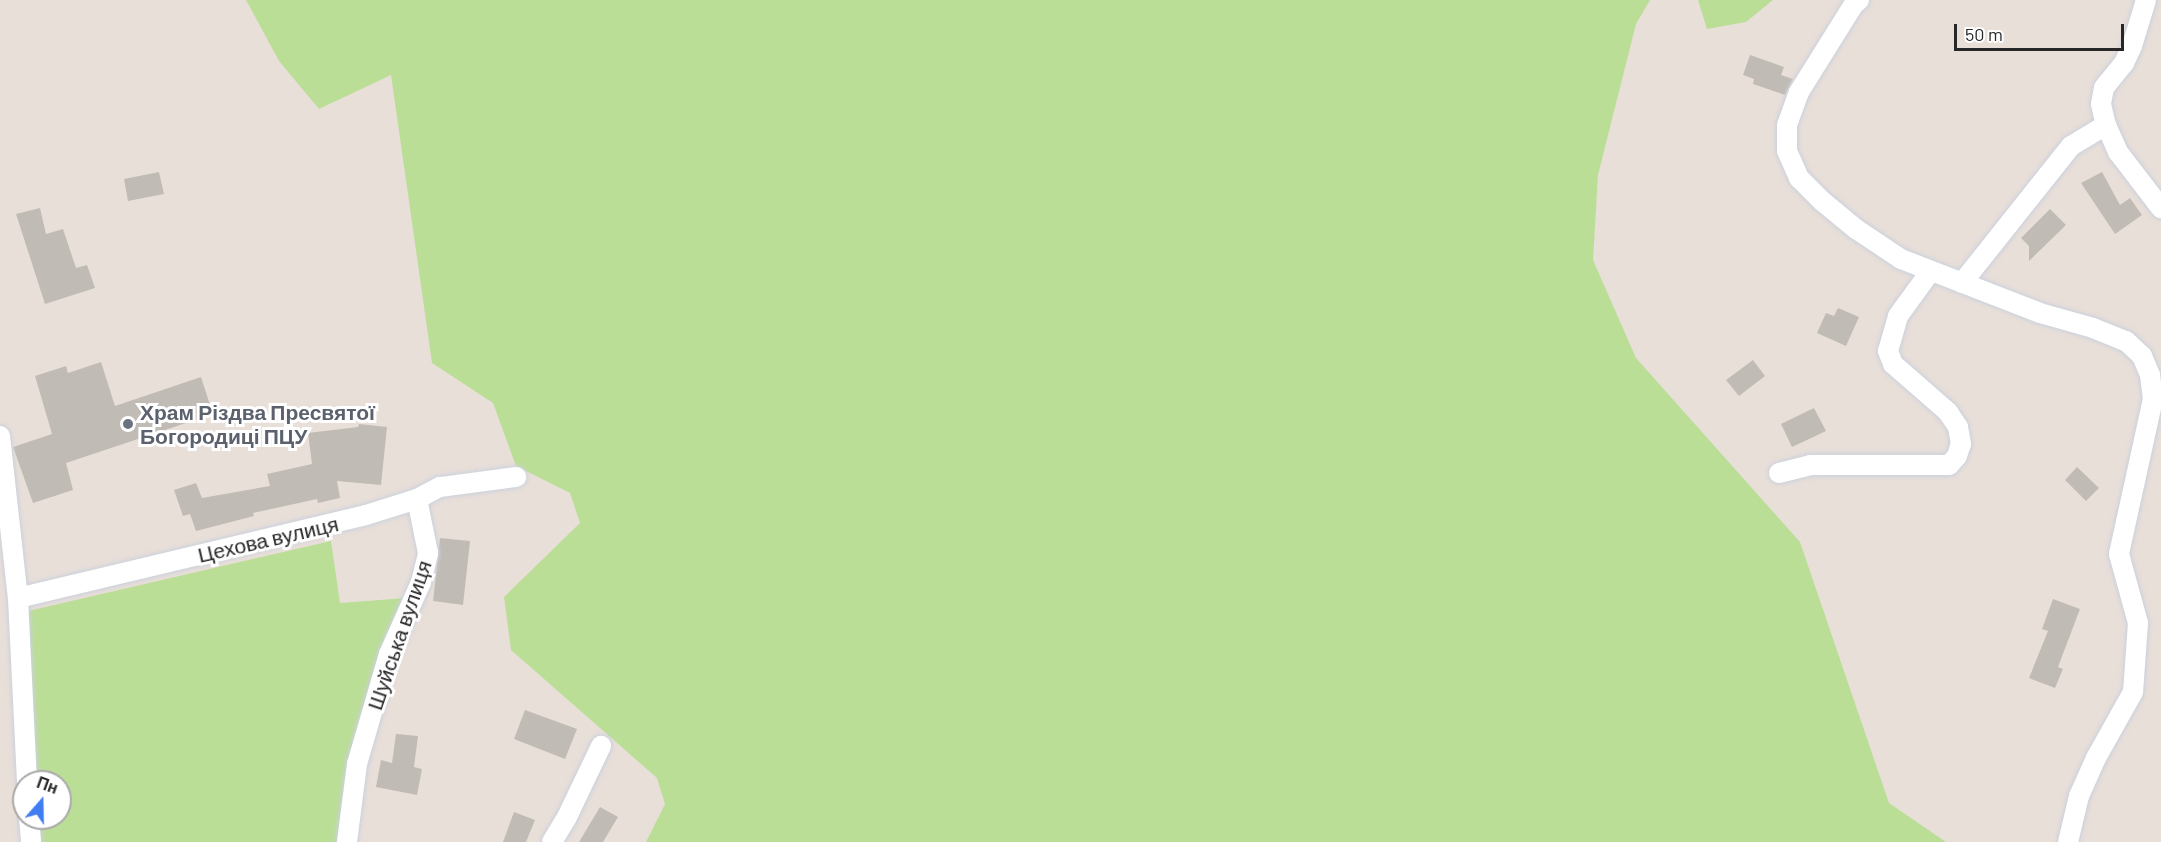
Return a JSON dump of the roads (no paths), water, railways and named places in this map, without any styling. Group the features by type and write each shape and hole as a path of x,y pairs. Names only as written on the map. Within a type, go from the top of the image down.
{"street":[{"path":"1859,0 1854,4 1798,92 1787,124 1787,151 1799,178 1856,230 1901,259 2040,313 2093,328 2126,341 2142,356 2150,375 2153,399 2119,554 2138,623 2133,692 2096,758 2079,796 2068,842"},
{"path":"2146,0 2124,63 2104,88 2102,104 2106,125 2132,173 2161,208"},
{"path":"1962,283 2071,146 2106,125"},
{"path":"1779,472 1810,465 1949,465 1957,456 1961,444 1958,427 1948,412 1893,364 1888,351 1898,316 1930,272"},
{"path":"0,436 18,598 26,770"},
{"name":"Цехова вулиця","path":"18,598 366,515 417,499 440,487 516,477"},
{"name":"Шуйська вулиця","path":"347,842 357,764 389,654 421,582 428,554 417,499"},
{"path":"552,842 567,817 601,746"}],"place":[{"name":"Храм Різдва Пресвятої Богородиці ПЦУ","path":"128,424"}]}
